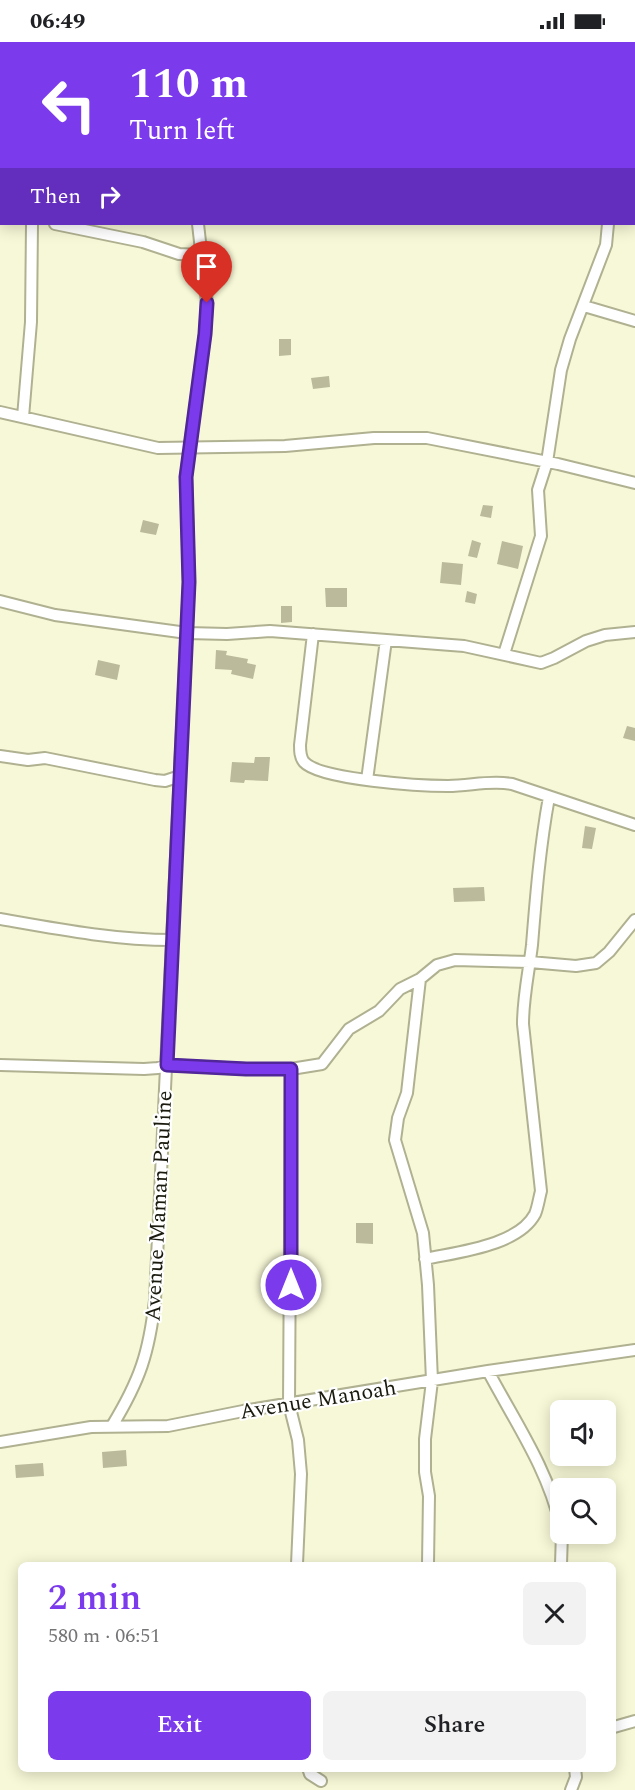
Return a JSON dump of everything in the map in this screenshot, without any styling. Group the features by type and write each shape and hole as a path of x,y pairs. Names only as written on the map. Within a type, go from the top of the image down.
{"street":[{"path":"23,417 31,322 32,225"},
{"path":"60,225 143,242 179,254 201,255"},
{"name":"Avenue Maman Pauline","path":"112,1426 133,1392 141,1371 151,1331 155,1300 189,582 186,496 207,303 198,225"},
{"path":"504,654 541,536 538,490 547,462 561,370 570,339 606,245 608,225"},
{"path":"584,306 635,321"},
{"path":"0,412 158,448 285,446 374,438 427,438 547,462 635,483"},
{"path":"0,601 55,615 187,633 227,634 270,631 386,639 464,646 541,663 586,641 605,635 635,632"},
{"path":"313,634 300,755 303,761 314,768 385,783 451,786 501,782 525,787 635,825"},
{"path":"367,780 386,639"},
{"path":"0,756 28,760 45,758 165,781 180,776"},
{"path":"425,1259 489,1246 505,1239 524,1226 534,1215 541,1191 523,1024 523,1005 549,797"},
{"path":"0,919 135,940 173,940"},
{"path":"0,1065 144,1069 167,1065 291,1069 322,1064 349,1029 379,1011 400,989 420,979 437,965 447,961 530,962 576,966 596,963 609,952 635,920"},
{"path":"420,979 407,1093 398,1118 395,1140 423,1233 432,1381 425,1439 425,1472 429,1496 428,1562"},
{"path":"291,1069 289,1404 298,1440 301,1474 297,1562"},
{"name":"Avenue Manoah","path":"0,1442 91,1427 168,1426 488,1371 635,1350"},
{"path":"488,1371 532,1449 550,1493"},
{"path":"561,1562 562,1544"},
{"path":"616,1726 635,1720"},
{"path":"309,1772 321,1781"},
{"path":"571,1790 576,1778 575,1772"}],"building":[{"path":"279,339 291,339 291,355 279,356"},
{"path":"329,376 330,387 313,389 311,378"},
{"path":"483,505 493,506 491,518 480,516"},
{"path":"143,520 159,524 156,535 140,532"},
{"path":"472,540 481,543 477,558 468,556"},
{"path":"502,541 523,546 518,569 497,564"},
{"path":"442,562 463,564 461,585 440,583"},
{"path":"325,588 347,588 347,607 326,607"},
{"path":"467,591 477,594 475,604 465,602"},
{"path":"281,606 292,606 292,622 281,623"},
{"path":"216,650 227,651 226,655 248,659 247,663 256,665 253,679 231,674 232,670 215,669"},
{"path":"98,660 120,665 117,680 95,675"},
{"path":"627,726 635,728 635,741 623,738"},
{"path":"255,757 270,757 268,781 230,782 232,762 254,763"},
{"path":"585,826 596,828 592,849 582,848"},
{"path":"484,887 485,901 454,902 453,888"},
{"path":"356,1223 373,1223 373,1244 356,1243"},
{"path":"126,1450 127,1466 103,1468 102,1452"},
{"path":"43,1463 44,1476 16,1478 15,1465"}],"route":[{"path":"207,303 186,477 189,582 167,1065 291,1069 291,1285"}]}
